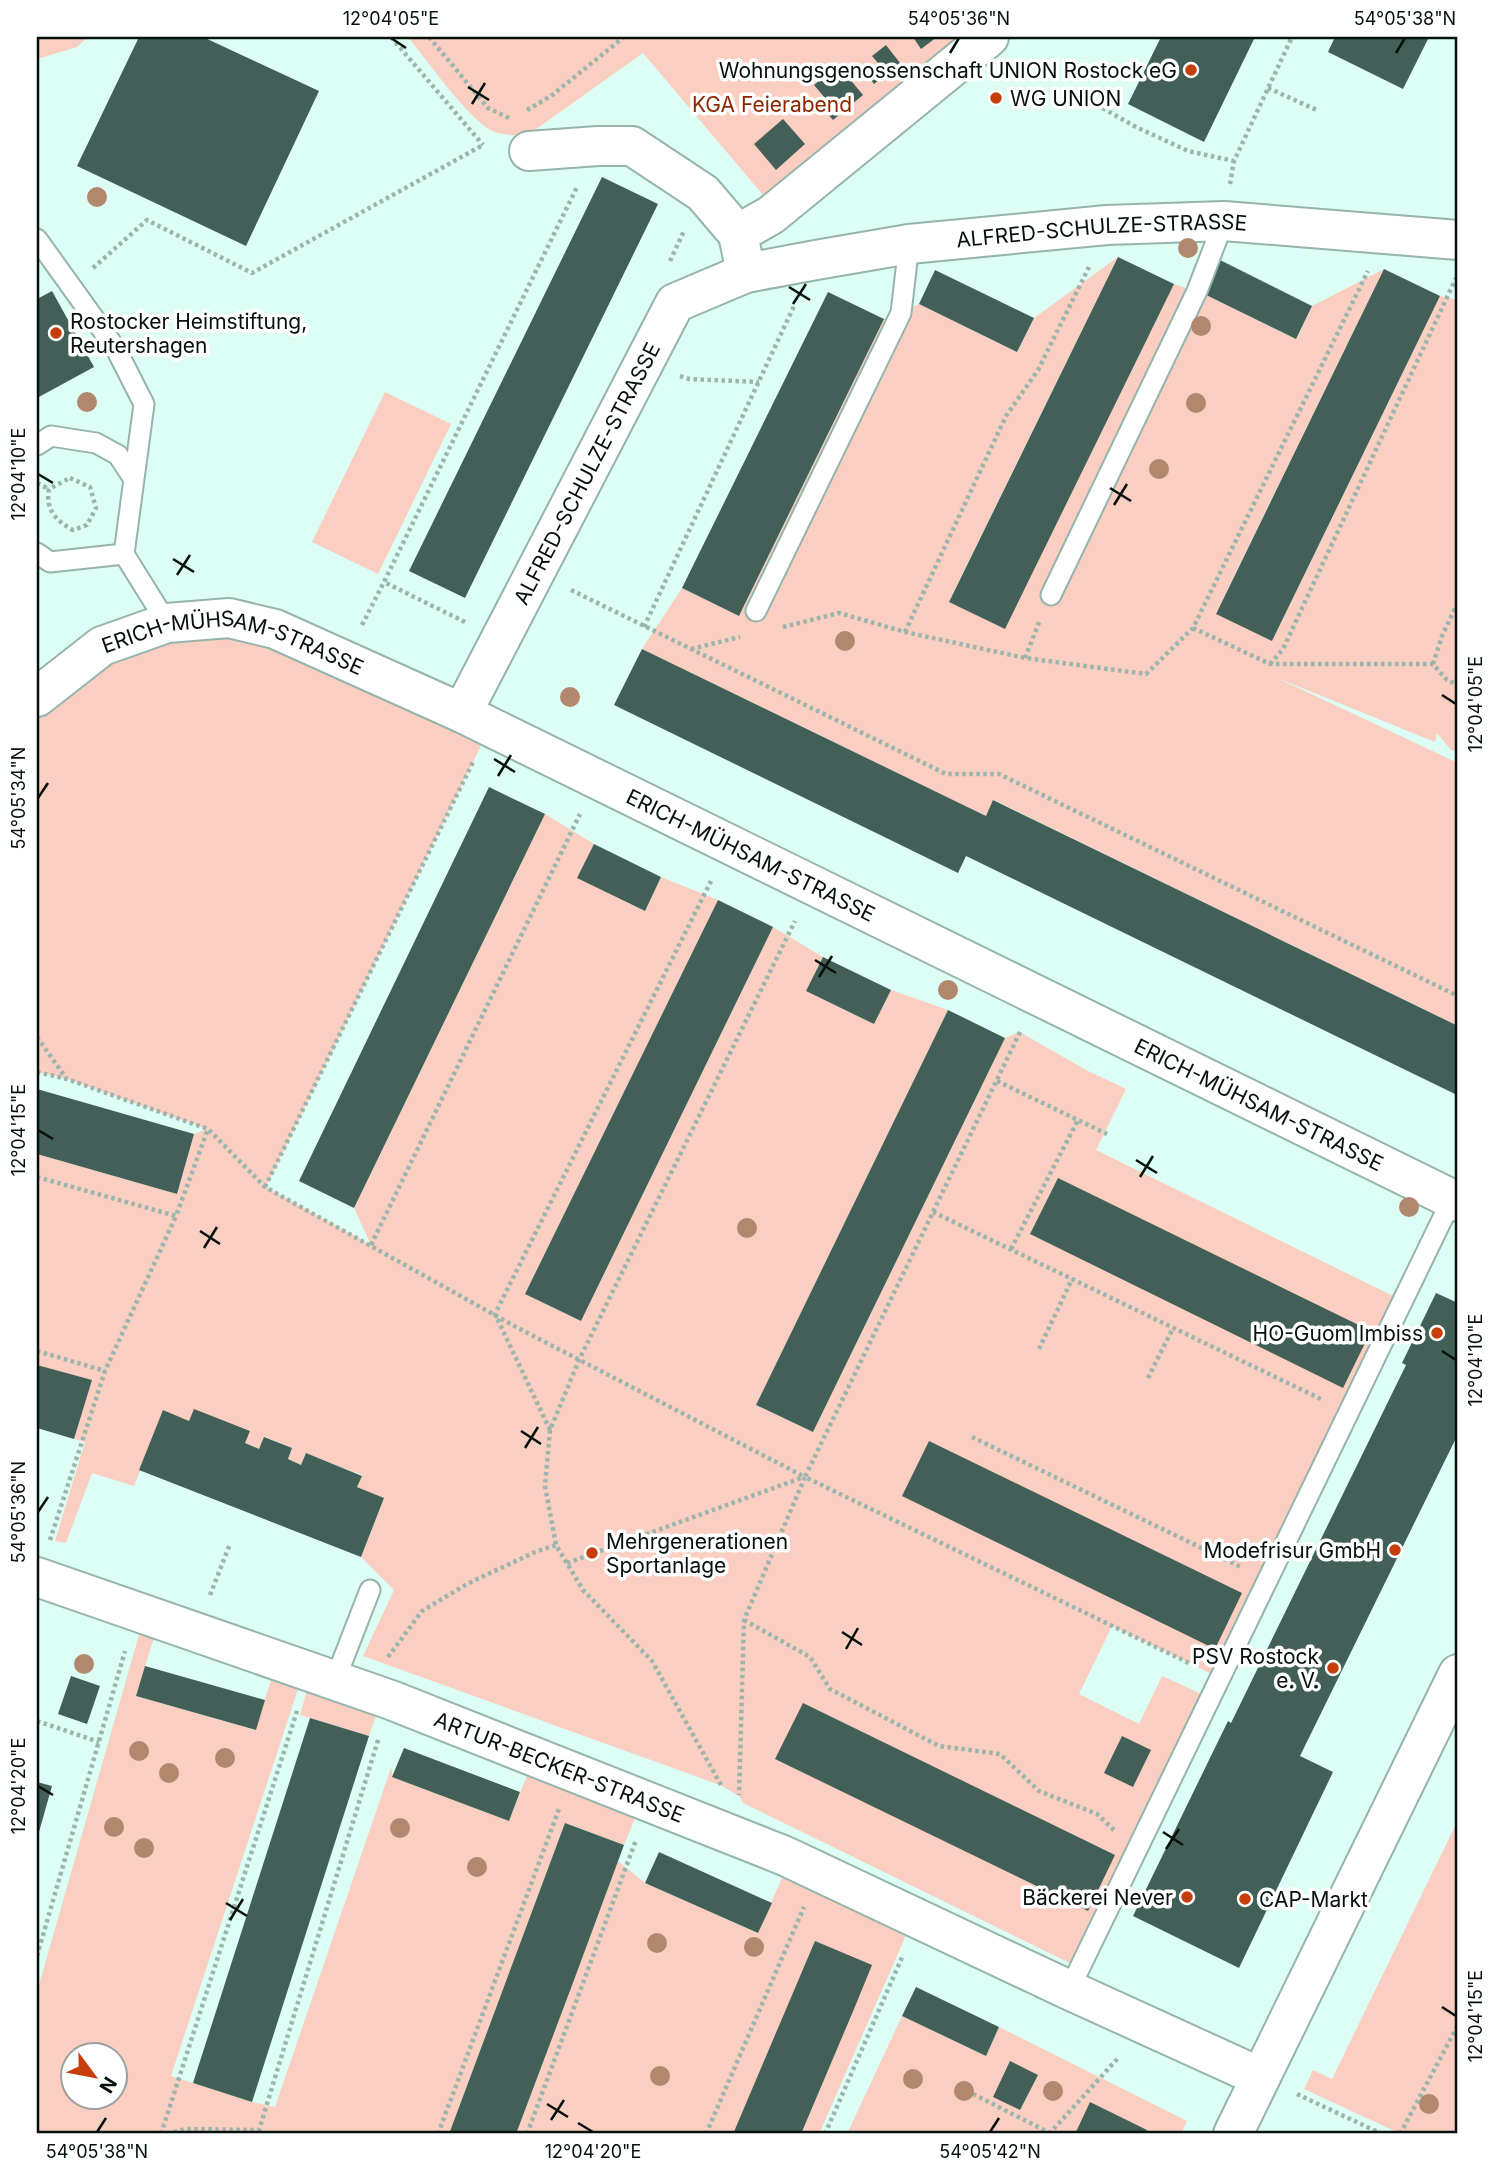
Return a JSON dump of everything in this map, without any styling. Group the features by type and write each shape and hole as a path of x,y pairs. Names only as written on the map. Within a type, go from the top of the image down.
{"street":[{"path":"738,234 771,215 989,37"},
{"path":"520,135 598,146 632,146 703,193 738,234 746,273"},
{"name":"ALFRED-SCHULZE-STRASSE","path":"476,720 501,639 676,303 746,273 816,260 909,244 1107,225 1224,220 1458,240"},
{"name":"ERICH-MÜHSAM-STRASSE","path":"37,697 102,646 167,623 229,618 275,629 476,720 1455,1200"},
{"name":"ARTUR-BECKER-STRASSE","path":"37,1577 391,1700 785,1856 1260,2077"},
{"path":"1233,2134 1458,1674"}],"lane":[{"path":"1051,595 1197,290 1224,220"},
{"path":"37,239 116,349 144,404 124,554 167,623"},
{"path":"756,611 901,313 909,244"},
{"path":"37,445 51,436 96,443 118,455 134,478"},
{"path":"37,553 50,562 124,554"},
{"path":"1069,1990 1455,1200"},
{"path":"322,1676 370,1590"}],"path":[{"path":"391,37 483,145"},
{"path":"429,37 488,108 520,135"},
{"path":"72,288 147,220 252,272 483,145 520,135 551,96 624,37"},
{"path":"1224,220 1234,161 1292,37"},
{"path":"1268,88 1319,111"},
{"path":"1072,91 1188,152 1234,161"},
{"path":"345,660 598,146"},
{"path":"676,303 654,292 703,193"},
{"path":"905,632 1006,416 1038,370 1103,240 1107,225"},
{"path":"775,629 839,613 905,632 1025,658 1146,674 1193,628 1387,233"},
{"path":"644,627 816,260"},
{"path":"1270,664 1283,649 1458,273"},
{"path":"645,361 689,379 759,382"},
{"path":"70,478 90,487 96,508 87,525 73,530 59,523 50,510 47,499 49,489 70,478"},
{"path":"37,483 49,489"},
{"path":"535,572 946,774 999,774 1458,996"},
{"path":"384,582 501,639"},
{"path":"1025,658 1051,595"},
{"path":"1433,664 1442,636 1458,602"},
{"path":"1193,628 1270,664 1433,664 1447,680 1458,685"},
{"path":"690,649 749,635"},
{"path":"265,1187 476,720"},
{"path":"371,1245 597,780"},
{"path":"495,1314 729,845"},
{"path":"743,1803 739,1796 720,1785 652,1661 583,1590 556,1545 545,1486 550,1430 579,1360 812,887"},
{"path":"739,1796 744,1620 805,1477 1038,996"},
{"path":"37,1037 67,1079"},
{"path":"37,1072 67,1079 208,1129 265,1187 579,1360 805,1477 1220,1678"},
{"path":"997,1081 1107,1134"},
{"path":"1011,1249 1078,1120"},
{"path":"37,1577 105,1371 176,1216 208,1129"},
{"path":"37,1177 176,1216"},
{"path":"933,1212 1299,1388"},
{"path":"1039,1349 1072,1279"},
{"path":"495,1314 550,1430"},
{"path":"1148,1378 1174,1328"},
{"path":"37,1351 105,1371"},
{"path":"972,1437 1267,1580"},
{"path":"567,1563 805,1477"},
{"path":"197,1632 230,1544"},
{"path":"260,2130 391,1700 377,1671 422,1611 467,1584 556,1545"},
{"path":"37,1956 136,1611"},
{"path":"744,1620 810,1657 830,1689 939,1746 1000,1754 1039,1791 1097,1814 1136,1850"},
{"path":"161,2134 322,1676"},
{"path":"37,1721 99,1742"},
{"path":"438,2134 573,1772"},
{"path":"527,2134 650,1803"},
{"path":"706,2134 818,1873"},
{"path":"825,2134 919,1919"},
{"path":"973,2094 1049,2134 1149,2025"},
{"path":"1400,2134 1458,2025"},
{"path":"1260,2077 1382,2134"},
{"path":"167,2134 185,2129 260,2130 268,2134"}],"green space":[{"path":"37,37 88,37 77,47 37,59"},
{"name":"KGA Feierabend","path":"408,37 961,37 763,195 643,53 525,137 492,131 482,124 460,102"},
{"path":"1118,257 949,601 1005,628 1174,284 1202,293 1296,339 1312,306 1384,269 1216,613 1272,641 1440,296 1458,300 1458,752 1451,750 1437,733 1435,742 1275,677 1458,763 1458,1026 994,800 986,816 642,649 682,588 739,616 884,319 919,304 1017,352 1034,318"},
{"path":"385,392 451,424 378,574 312,542"},
{"path":"229,618 490,727 266,1187 371,1245 354,1208 545,814 594,844 578,878 644,911 661,877 718,900 525,1294 581,1321 773,927 823,957 807,990 874,1023 891,990 948,1010 756,1405 813,1432 1005,1038 1020,1032 1086,1070 1126,1089 1096,1150 1391,1295 1412,1282 1220,1678 1112,1626 1079,1694 1139,1724 1162,1676 1210,1698 1080,1968 743,1803 739,1796 720,1785 363,1656 394,1590 361,1557 384,1498 357,1487 362,1475 306,1454 301,1465 288,1459 292,1448 265,1437 259,1449 245,1443 250,1431 189,1421 163,1411 134,1486 92,1473 66,1543 55,1541 85,1442 74,1439 91,1381 37,1365 37,1154 177,1194 194,1134 207,1129 67,1079 37,1072 37,697 102,646"},
{"path":"141,1628 156,1631 136,1696 255,1730 271,1680 298,1689 171,2076 275,2107 391,1768 393,1777 509,1821 530,1768 638,1811 624,1845 565,1823 449,2134 37,2134 37,1992"},
{"path":"308,1687 379,1706 369,1736 300,1715"},
{"path":"1458,1820 1458,2134 1401,2134 1304,2089 1313,2070 1332,2079"},
{"path":"618,1861 645,1883 758,1933 782,1878 907,1933 819,2134 516,2134"},
{"path":"902,2016 986,2056 999,2027 1187,2121 1181,2134 847,2134"}],"building":[{"path":"139,37 203,37 319,91 246,246 77,166"},
{"path":"913,37 937,37 921,49"},
{"name":"Wohnungsgenossenschaft UNION Rostock eG","path":"1161,37 1255,37 1204,142 1128,104"},
{"path":"1335,37 1429,37 1403,89 1328,52"},
{"path":"886,45 900,63 874,84 866,73 878,63 872,56"},
{"path":"838,65 863,95 833,120 824,110 831,105 814,85"},
{"path":"783,119 805,144 776,170 754,144"},
{"path":"602,177 658,204 465,598 409,571"},
{"path":"1118,257 1174,284 1005,629 949,602"},
{"path":"1218,259 1312,306 1296,339 1202,293"},
{"path":"1384,269 1440,296 1272,641 1216,614"},
{"path":"935,270 1034,318 1017,352 919,304"},
{"name":"Rostocker Heimstiftung, Reutershagen","path":"52,291 94,367 37,398 37,299"},
{"path":"828,292 884,319 739,616 682,588"},
{"path":"642,649 986,816 993,800 1458,1026 1457,1095 966,856 958,873 614,705"},
{"path":"489,787 545,814 354,1208 299,1181"},
{"path":"594,844 661,877 645,911 577,878"},
{"path":"718,900 773,927 581,1321 525,1294"},
{"path":"823,957 891,990 874,1024 806,991"},
{"path":"948,1010 1005,1038 813,1432 756,1405"},
{"path":"37,1089 194,1134 177,1194 37,1154"},
{"path":"1058,1178 1371,1331 1343,1388 1030,1234"},
{"path":"1436,1293 1458,1303 1458,1434 1300,1756 1333,1772 1239,1968 1133,1916 1228,1721 1231,1723 1406,1365 1402,1363"},
{"path":"37,1365 92,1380 74,1439 37,1428"},
{"path":"194,1409 250,1431 245,1443 259,1449 264,1437 292,1448 288,1459 301,1465 306,1453 362,1476 357,1487 384,1498 361,1557 139,1470 163,1410 189,1421"},
{"path":"929,1441 1242,1593 1215,1649 902,1496"},
{"path":"145,1666 265,1700 256,1730 136,1696"},
{"path":"71,1676 100,1686 87,1724 58,1714"},
{"path":"803,1703 1115,1855 1088,1911 775,1759"},
{"path":"310,1718 369,1736 252,2102 193,2083"},
{"path":"1122,1736 1151,1750 1133,1787 1104,1773"},
{"path":"404,1748 520,1792 509,1821 392,1777"},
{"path":"37,1782 52,1786 37,1839"},
{"path":"565,1823 624,1845 574,1980 516,2134 449,2134"},
{"path":"659,1852 772,1903 758,1933 645,1883"},
{"path":"815,1941 872,1965 801,2134 733,2134"},
{"path":"916,1987 999,2027 986,2056 902,2016"},
{"path":"1010,2061 1038,2075 1020,2110 993,2097"},
{"path":"1090,2102 1147,2130 1145,2134 1075,2134"}],"place":[{"name":"Wohnungsgenossenschaft UNION Rostock eG","path":"1191,70"},
{"name":"WG UNION","path":"996,98"},
{"name":"Rostocker Heimstiftung, Reutershagen","path":"56,333"},
{"name":"HO-Guom Imbiss","path":"1437,1333"},
{"name":"Modefrisur GmbH","path":"1395,1550"},
{"name":"Mehrgenerationen Sportanlage","path":"592,1553"},
{"name":"PSV Rostock e. V.","path":"1333,1668"},
{"name":"Bäckerei Never","path":"1187,1897"},
{"name":"CAP-Markt","path":"1245,1899"}]}
